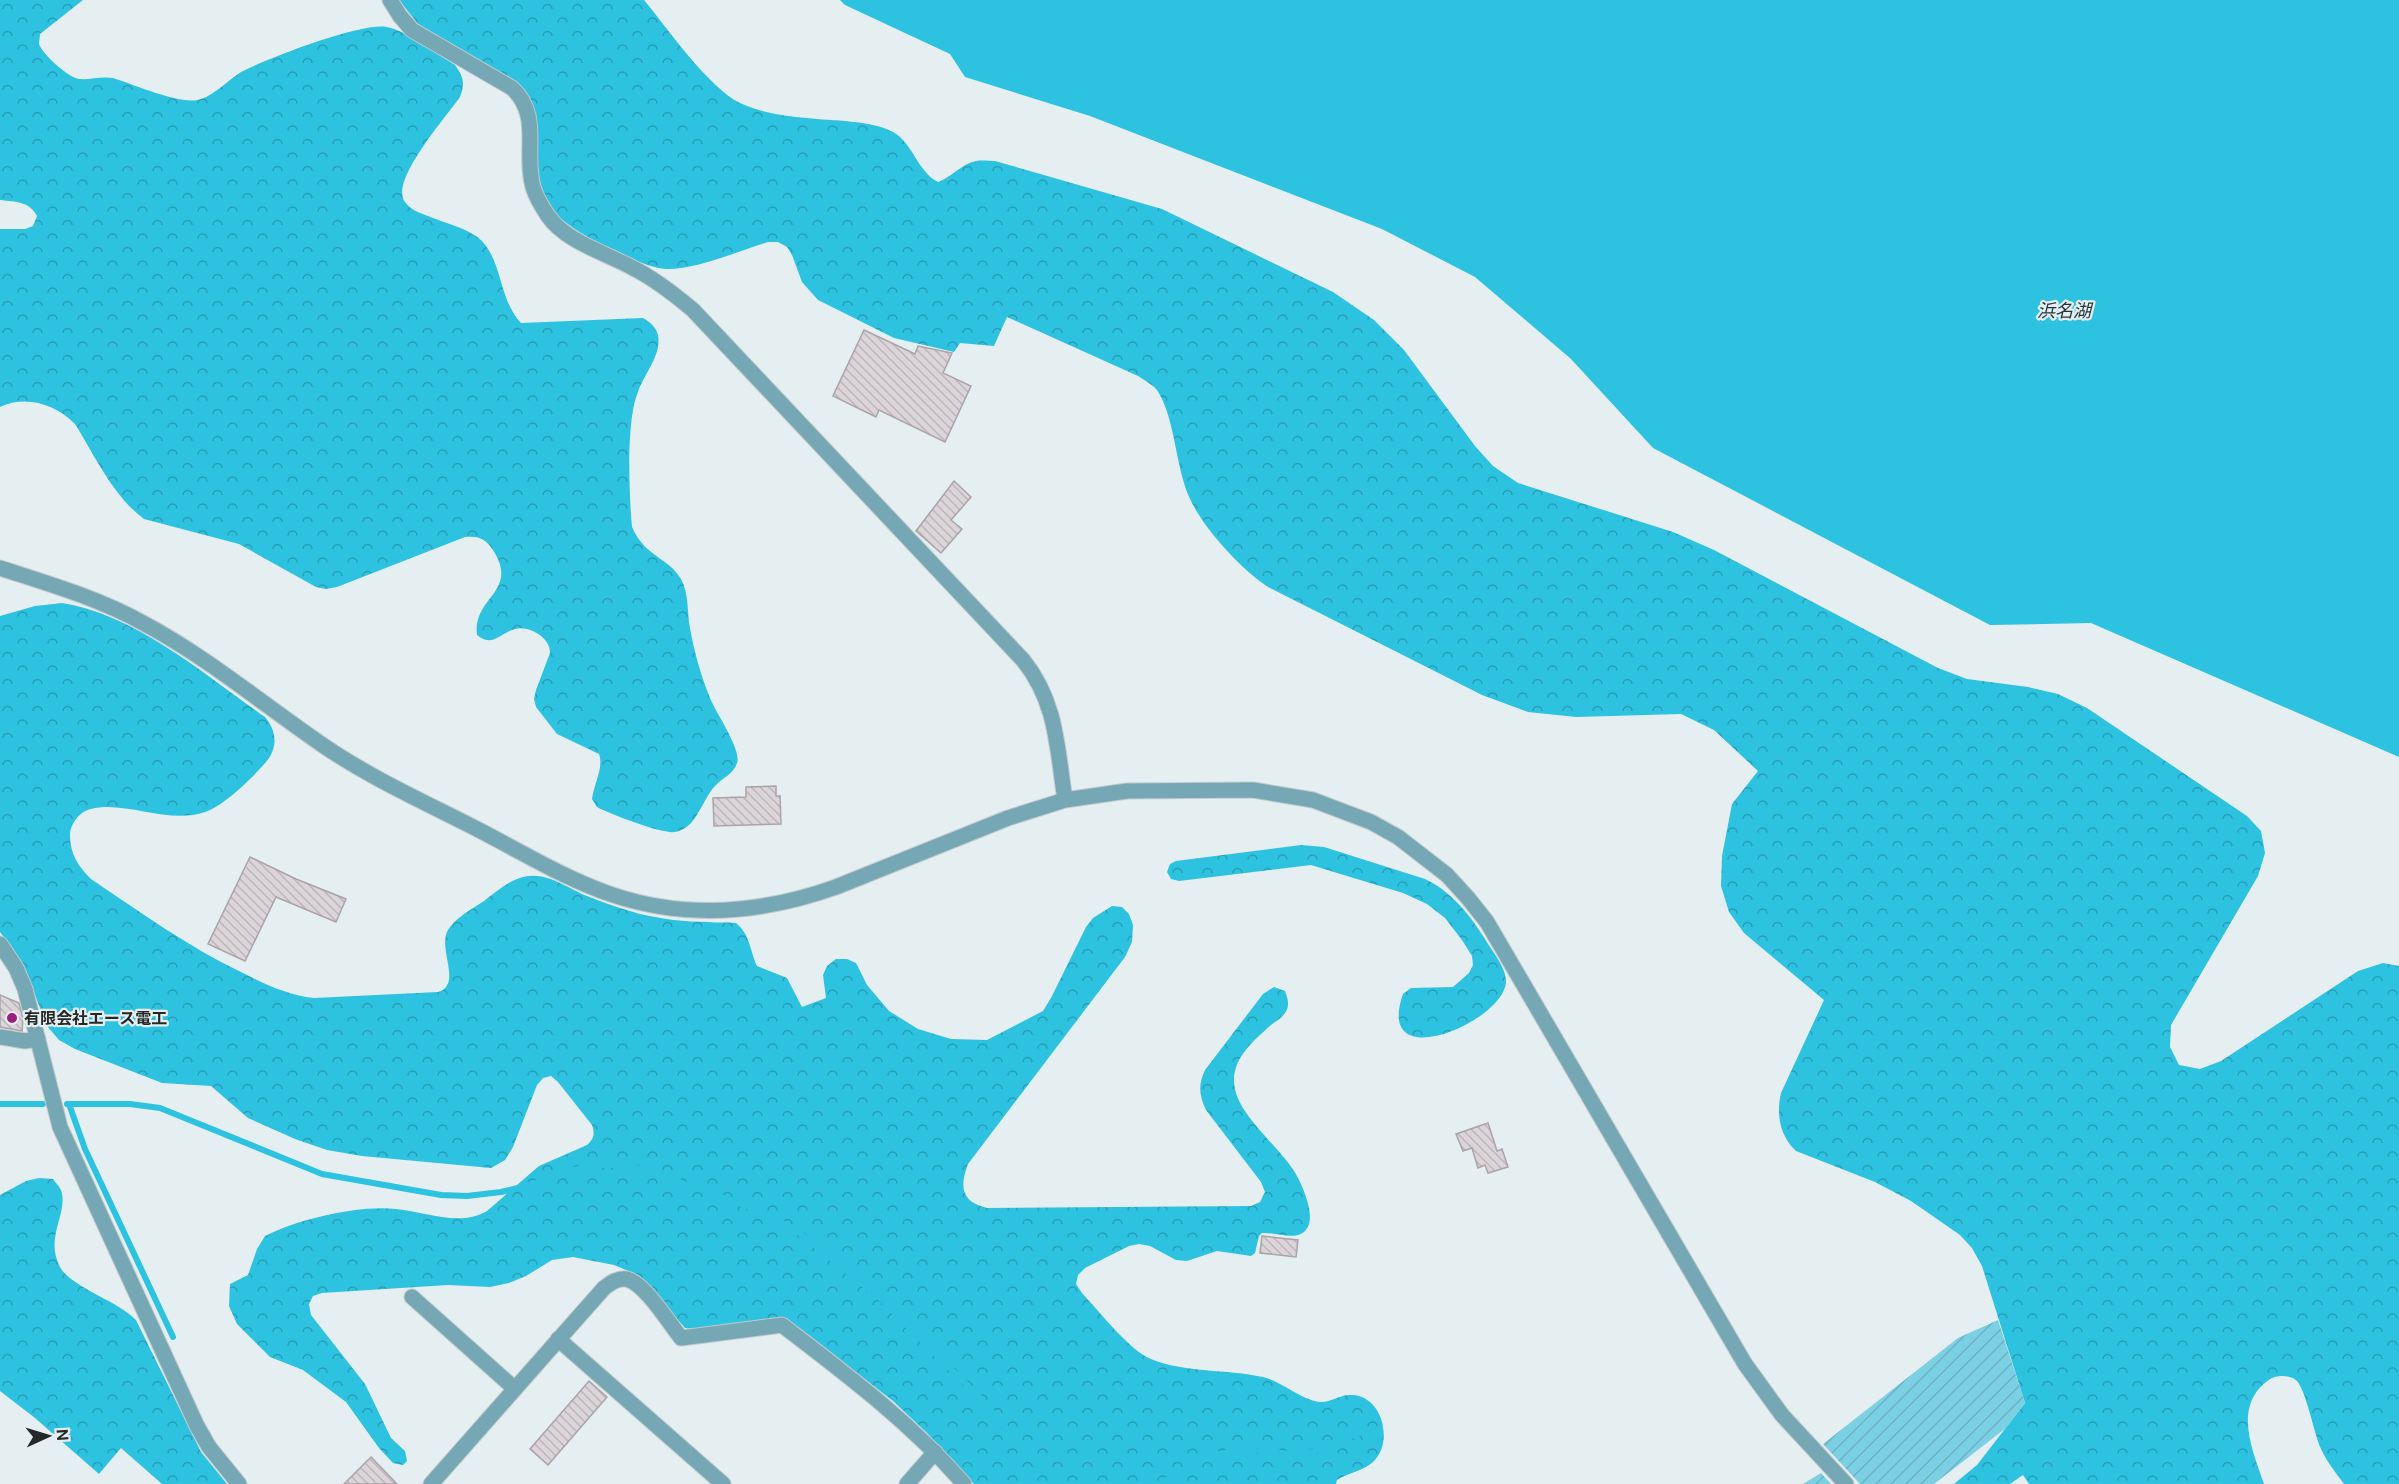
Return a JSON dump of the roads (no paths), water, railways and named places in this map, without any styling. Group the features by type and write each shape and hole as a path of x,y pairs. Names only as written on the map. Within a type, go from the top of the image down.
{"street":[{"path":"390,0 412,30 512,88 521,97 530,120 533,186 549,218 563,231 578,240 655,280 693,310 1023,660 1043,688 1049,705 1065,800"},
{"path":"0,568 87,596 144,623 190,651 325,747 378,779 582,883 644,904 709,912 741,910 784,903 836,887 1008,818 1065,800 1127,791 1222,789 1283,793 1343,810 1371,822 1415,849 1447,875 1481,914 1504,949 1745,1364 1782,1415 1846,1484"},
{"path":"0,944 16,968 25,989 51,1097 71,1155 197,1426 209,1447 239,1484"},
{"path":"0,1037 25,1041 38,1039"},
{"path":"440,1481 515,1389 604,1288 613,1281 624,1279 634,1282 643,1289 681,1338 782,1325 888,1407 935,1452 964,1484"},
{"path":"412,1297 515,1389"},
{"path":"558,1339 723,1484"},
{"path":"907,1484 935,1452"}],"water":[{"name":"浜名湖","path":"840,0 2399,0 2399,757 2091,623 1990,625 1653,448 1571,359 1475,277 1382,229 1090,116 965,77 950,54 845,5"}],"waterway":[{"path":"0,1104 43,1104"},
{"path":"67,1104 130,1104 160,1108 322,1174 441,1195 467,1196 501,1192 538,1183 580,1168 624,1165 645,1170 752,1208 796,1230 879,1297 978,1396 1046,1473 1060,1484"},
{"path":"69,1104 85,1149 173,1337"},
{"path":"1160,1484 1194,1464 1216,1455 1241,1450 1306,1454 1373,1428"}],"place":[{"name":"有限会社エース電工","path":"12,1018"}]}
